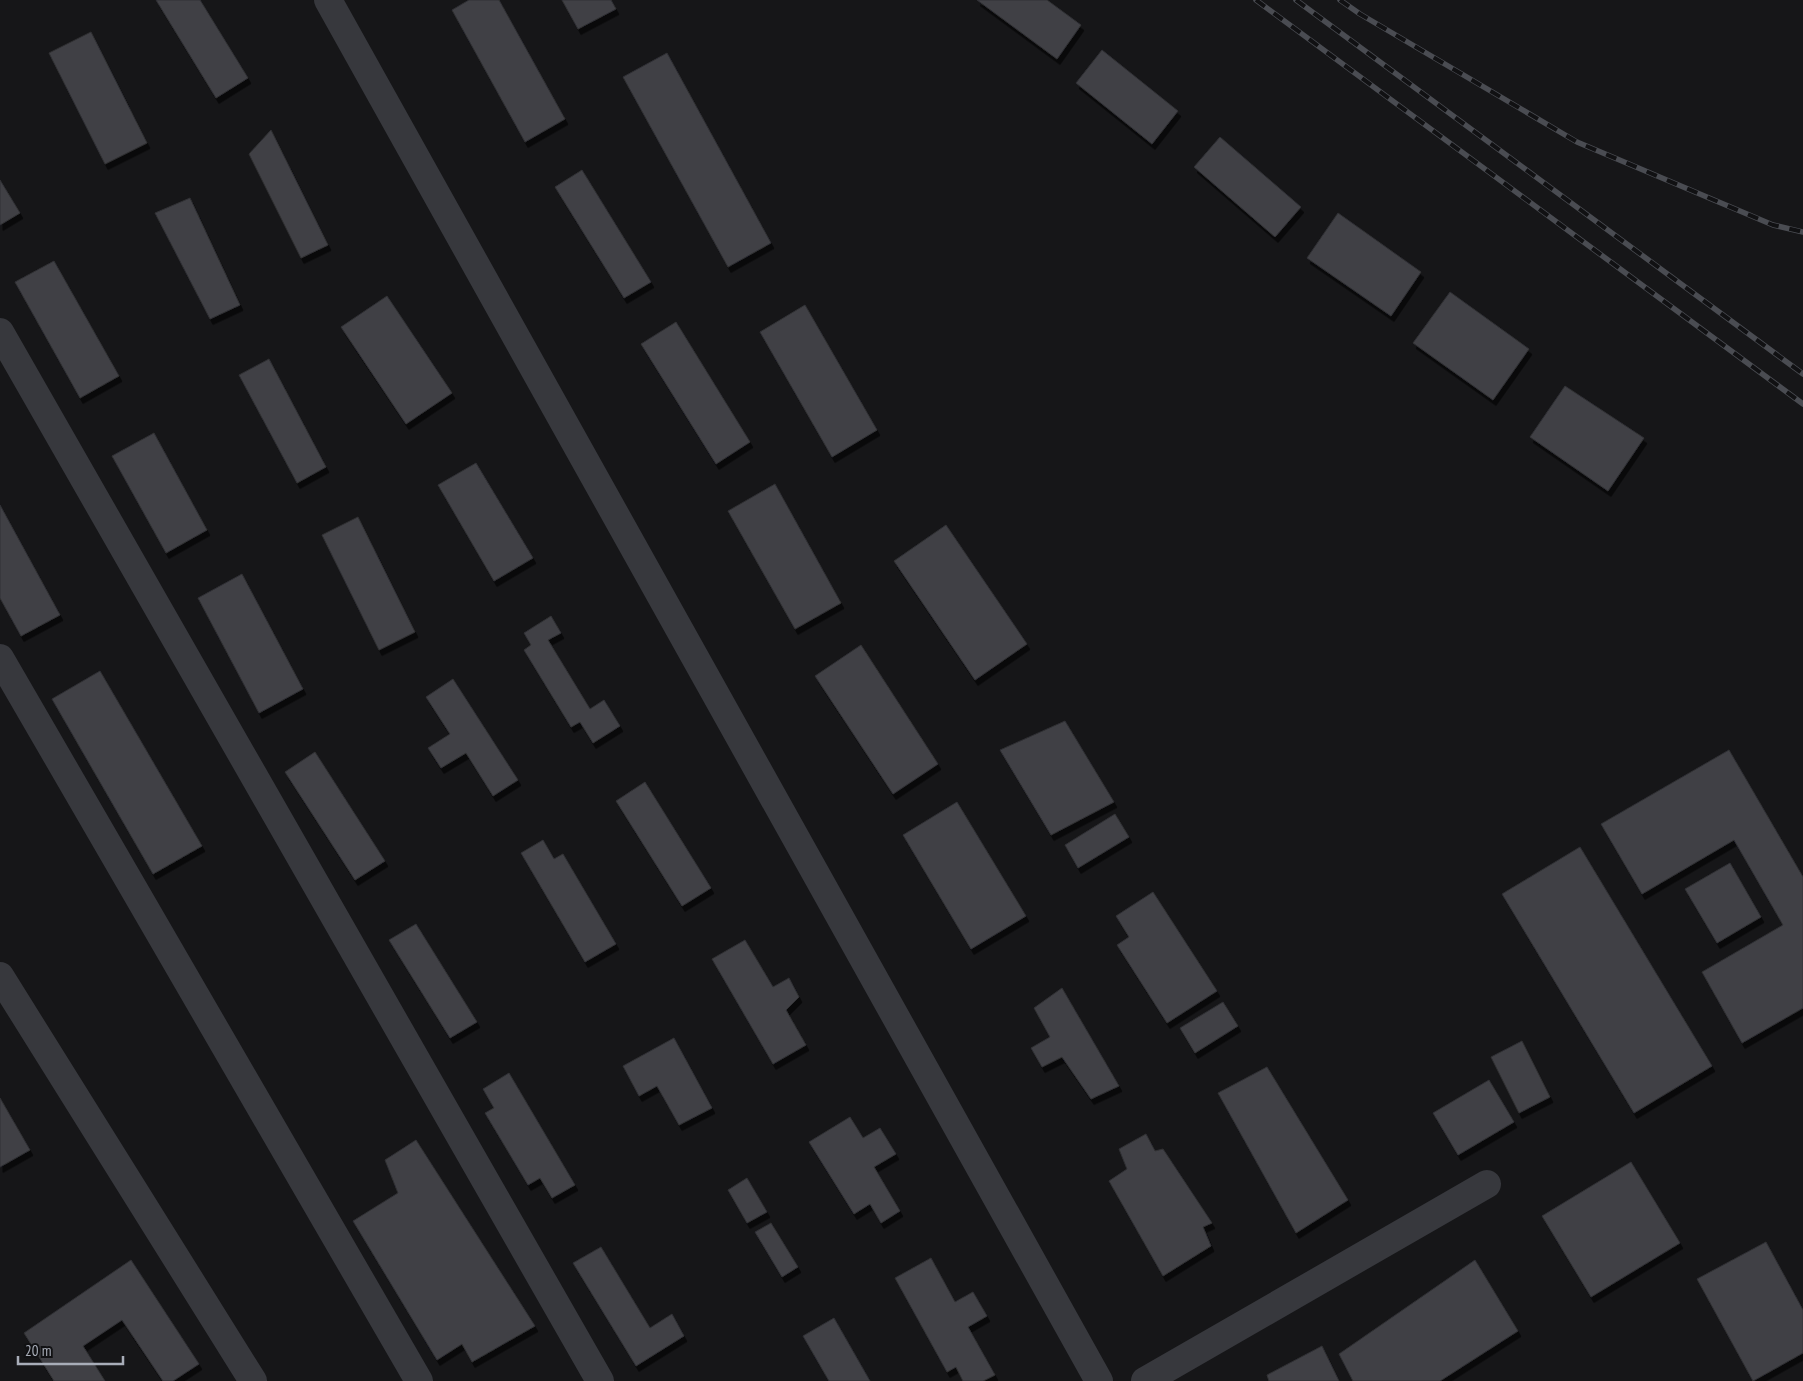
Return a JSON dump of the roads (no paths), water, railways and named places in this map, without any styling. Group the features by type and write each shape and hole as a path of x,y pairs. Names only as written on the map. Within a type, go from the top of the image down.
{"street":[{"path":"328,0 1098,1381"},
{"path":"0,332 600,1381"},
{"path":"0,658 419,1381"},
{"path":"0,976 253,1381"},
{"path":"1145,1381 1487,1184"}],"railway":[{"path":"1256,0 1803,404"},
{"path":"1296,0 1803,374"},
{"path":"1340,0 1360,14 1577,142 1773,225 1803,232"}]}
